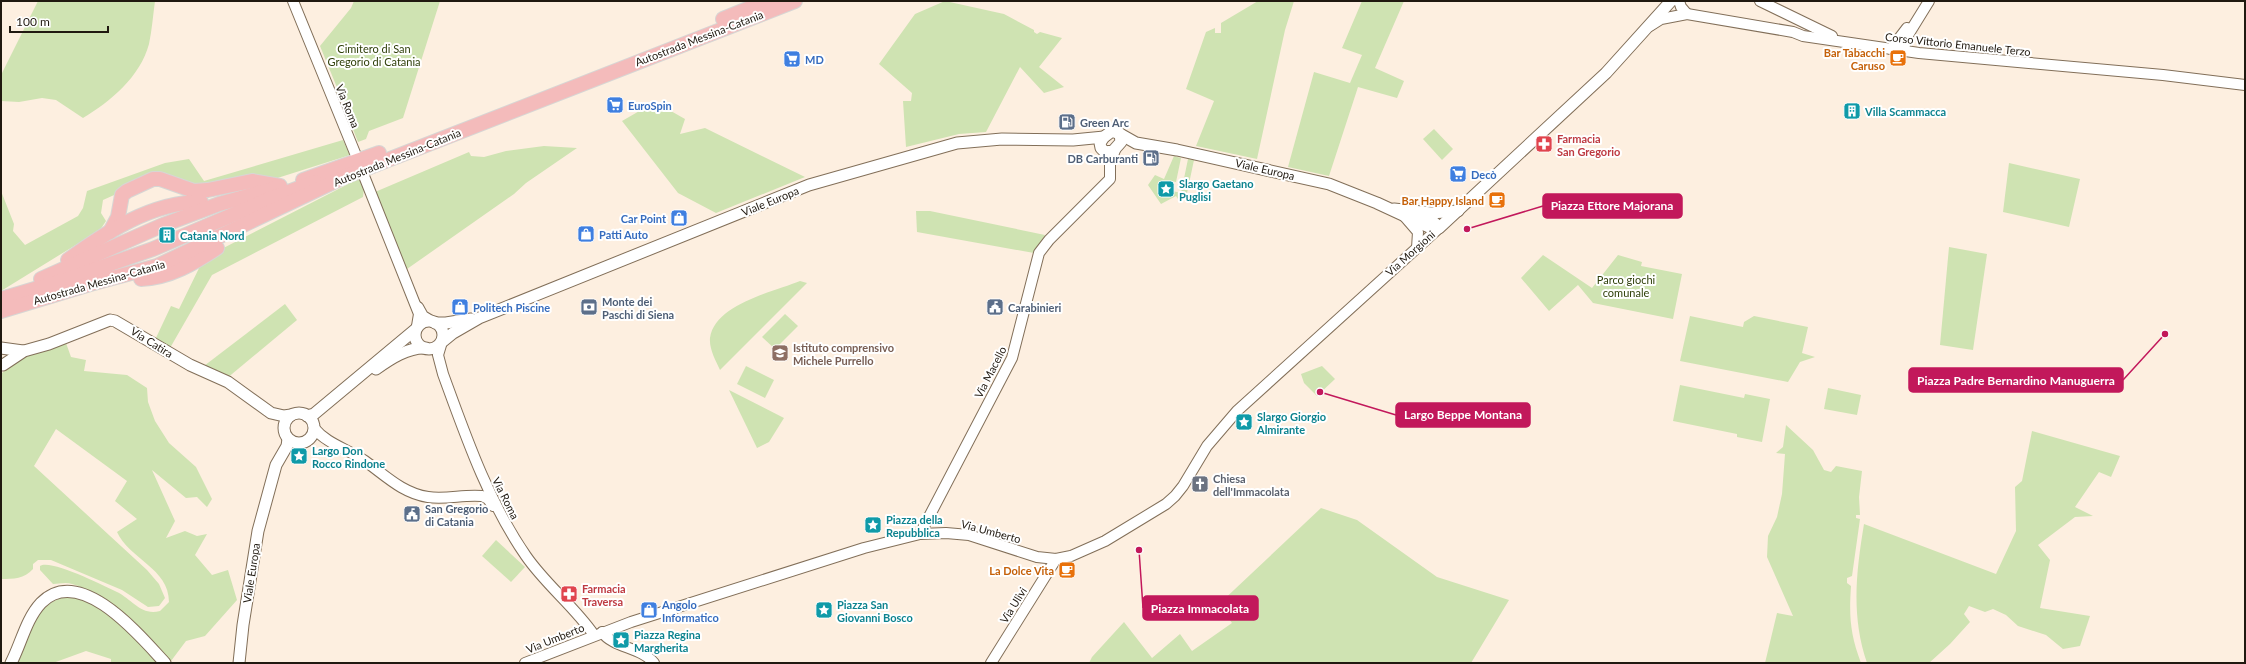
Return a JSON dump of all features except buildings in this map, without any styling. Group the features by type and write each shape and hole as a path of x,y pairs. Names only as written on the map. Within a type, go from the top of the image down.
{"highway":[{"name":"Autostrada Messina-Catania","path":"1,298 41,282 73,260 163,225 219,204 276,191 370,156 767,1"},
{"path":"41,282 168,238 276,191 781,1"},
{"name":"Autostrada Messina-Catania","path":"1,309 157,266 373,165 794,1"},
{"path":"98,240 112,218 114,202 124,193 156,179 194,191 208,190 252,181 276,191"},
{"path":"1,309 107,272 331,184"},
{"path":"73,260 158,214 240,192 276,191"},
{"path":"73,260 161,220 240,192"},
{"path":"114,231 122,220 124,193"},
{"path":"73,260 98,240 114,231 173,204 201,202"},
{"path":"90,284 147,278 180,270 269,214"}],"main road":[{"name":"Via Morgioni","path":"1439,228 1616,63 1649,27 1680,5"},
{"path":"1102,150 1100,143 1104,137 1112,131 1136,143"},
{"path":"1116,149 1121,142 1120,134"},
{"path":"1074,140 1104,137"},
{"name":"Viale Europa","path":"479,318 809,185 842,174 957,143 1002,139 1074,140"},
{"path":"1074,140 1109,153 1116,149 1136,143"},
{"name":"Viale Europa","path":"1136,143 1183,151 1329,184 1406,214 1431,228 1439,228"},
{"path":"1406,214 1458,211"},
{"path":"271,413 286,436 298,443 310,438 311,423 314,414 424,322 452,323 479,318"},
{"path":"311,423 386,362 407,351 419,347 427,348 442,344 453,333 479,318"},
{"name":"Via Catira","path":"24,351 49,344 110,320 115,321 190,365 228,382 271,413"},
{"path":"434,323 442,330 442,344"},
{"path":"417,328 416,338 427,348"},
{"path":"1,348 24,351"},
{"path":"1,348 5,356 2,366"},
{"path":"2,366 24,351"},
{"path":"271,413 284,416 300,414 311,423"},
{"path":"286,436 286,421 291,415"},
{"name":"Viale Europa","path":"239,663 243,625 258,531 276,465 287,446 286,436"},
{"name":"Viale Europa","path":"270,485 298,443"},
{"path":"3,663 24,632 37,608 46,599 58,593 77,593 98,601 119,615 165,663"},
{"path":"11,663 24,632"}],"street":[{"name":"Via Roma","path":"293,1 355,153"},
{"path":"1760,1 1807,25 1845,41"},
{"path":"1903,51 1908,35 1929,1"},
{"name":"Corso Vittorio Emanuele Terzo","path":"1649,27 1661,20 1680,5 1793,32 1804,36 1903,51 2245,85"},
{"path":"1891,49 1923,10"},
{"path":"1793,32 1804,32 1807,25"},
{"name":"Via Macello","path":"920,534 1012,358 1040,253 1048,240 1110,179 1110,164 1116,149"},
{"path":"1102,150 1110,164"},
{"path":"364,176 419,314 417,328"},
{"path":"1406,214 1418,232 1417,248"},
{"name":"Via Morgioni","path":"1207,446 1237,411 1439,228"},
{"path":"413,299 423,316 434,323"},
{"path":"442,344 438,355 443,374"},
{"path":"427,348 443,374"},
{"name":"Via Roma","path":"443,374 484,481 498,512 532,565 598,633"},
{"path":"311,423 324,438 364,460 408,491 426,497 442,498 475,495 488,499 498,512"},
{"name":"Via Umberto","path":"525,663 598,633 641,618 864,548 920,534 946,533 968,535 1036,556 1056,559 1071,556 1105,541 1166,504 1184,486 1207,446"},
{"path":"475,495 483,488 484,481"},
{"name":"Via Ulivi","path":"991,663 1056,559"},
{"path":"598,633 645,654 653,661"}],"green space":[{"path":"38,1 155,1 149,44 139,67 132,77 114,96 83,118 56,100 42,98 19,102 1,101 1,75"},
{"name":"Cimitero di San Gregorio di Catania","path":"354,1 440,1 403,118 369,131 366,139 358,142 349,119 347,120 345,103 335,92 338,90 320,46 351,8"},
{"path":"945,1 1004,14 1034,30 1037,34 1040,32 1062,38 1039,67 1064,87 1044,93 1020,67 986,132 959,134 906,147 903,101 911,101 912,93 879,64 915,14"},
{"path":"1258,1 1294,1 1285,30 1257,159 1196,146 1214,101 1186,89 1206,32 1215,28 1215,33 1221,33 1221,23"},
{"path":"1362,1 1404,1 1375,68 1404,81 1397,98 1358,87 1329,176 1288,167 1314,72 1350,83 1362,55 1342,48"},
{"path":"655,102 685,119 680,134 705,128 805,177 716,213 678,193 622,121"},
{"path":"1434,129 1453,149 1442,160 1423,139"},
{"path":"343,140 350,155 268,181 206,189 152,178 103,200 101,213 106,221 100,230 1,291 1,191 14,224 13,231 25,245 78,216 83,208 87,191 165,163 189,159 204,181"},
{"path":"544,146 577,148 407,269 375,192 469,152 471,156 484,157 506,151"},
{"path":"1174,156 1181,158 1176,182 1170,181 1168,190 1181,193 1188,159 1194,160 1187,193 1178,199 1176,196 1161,204 1148,185 1155,175 1164,179"},
{"path":"2009,163 2080,179 2069,227 2003,212"},
{"path":"360,178 364,188 363,197 212,275 170,348 155,340 171,306 179,309 204,258"},
{"path":"916,211 930,211 1045,235 1034,253 917,232"},
{"path":"1949,247 1987,254 1973,350 1940,345"},
{"name":"Parco giochi comunale","path":"1543,255 1592,288 1618,255 1642,262 1641,266 1682,274 1673,319 1593,303 1578,285 1549,311 1521,278"},
{"path":"800,281 807,283 720,370 712,351 710,338 714,326 722,316 747,301"},
{"path":"285,304 297,320 226,379 200,369"},
{"path":"785,314 798,326 775,349 762,337"},
{"path":"1690,316 1743,327 1744,322 1754,316 1808,327 1802,353 1815,357 1800,362 1788,382 1680,361"},
{"path":"66,343 71,357 86,360 84,371 127,375 147,388 148,402 155,421 169,443 196,467 212,499 207,507 197,497 186,498 152,470 175,521 166,538 185,531 197,536 207,534 195,555 212,575 228,570 237,600 205,636 186,641 171,661 125,617 98,596 72,584 53,584 40,570 40,566 46,565 55,566 78,574 123,595 137,606 148,611 160,611 169,602 167,590 163,581 148,564 130,550 117,532 137,519 115,501 127,481 56,429 34,466 147,570 159,584 165,598 159,606 148,607 122,590 51,560 38,560 33,564 33,569 22,577 1,579 1,374 17,359"},
{"path":"746,366 774,380 765,398 737,384"},
{"path":"1322,366 1335,379 1317,396 1304,383 1301,374"},
{"path":"1680,385 1744,398 1745,394 1770,399 1762,442 1737,437 1737,434 1673,421"},
{"path":"1828,388 1861,395 1857,415 1824,409"},
{"path":"729,390 784,418 769,442 757,448"},
{"path":"1786,425 1813,450 1824,470 1831,472 1836,466 1862,471 1859,497 1860,515 1856,515 1856,518 1860,519 1852,576 1847,578 1847,583 1851,586 1850,616 1852,634 1861,663 1765,663 1777,613 1793,616 1767,557 1768,536 1777,517 1782,494 1785,454 1776,453 1783,447"},
{"path":"2032,431 2120,456 2111,477 2099,472 2075,507 2093,516 2075,517 2038,545 2050,560 2040,608 2090,616 2080,646 2063,649 2046,635 2018,626 2006,615 1993,609 1985,612 1969,606 1964,614 1970,622 1950,644 1929,663 1867,663 1859,628 1856,594 1864,524 1996,574 2016,531 2015,487 2022,481"},
{"path":"1321,508 1357,520 1437,577 1509,600 1471,663 1089,663 1092,657 1124,622 1152,658 1180,634 1192,651 1232,623 1218,605"},
{"path":"496,540 525,567 511,582 482,556"},
{"path":"69,596 83,600 108,613 130,632 159,663 111,663 111,659 86,651 53,663 14,663 28,631 41,612 48,605 58,599"}],"place":[{"name":"Bar Tabacchi Caruso","path":"1898,58"},
{"name":"MD","path":"792,59"},
{"name":"EuroSpin","path":"615,105"},
{"name":"Villa Scammacca","path":"1852,111"},
{"name":"Green Arc","path":"1067,122"},
{"name":"Farmacia San Gregorio","path":"1544,144"},
{"name":"DB Carburanti","path":"1151,158"},
{"name":"Decò","path":"1458,174"},
{"name":"Slargo Gaetano Puglisi","path":"1166,189"},
{"name":"Bar Happy Island","path":"1497,200"},
{"name":"Car Point","path":"679,218"},
{"name":"Piazza Ettore Majorana","path":"1467,229"},
{"name":"Patti Auto","path":"586,234"},
{"name":"Catania Nord","path":"167,235"},
{"name":"Politech Piscine","path":"460,307"},
{"name":"Monte dei Paschi di Siena","path":"589,307"},
{"name":"Carabinieri","path":"995,307"},
{"name":"Piazza Padre Bernardino Manuguerra","path":"2165,334"},
{"name":"Istituto comprensivo Michele Purrello","path":"780,353"},
{"name":"Largo Beppe Montana","path":"1320,392"},
{"name":"Slargo Giorgio Almirante","path":"1244,422"},
{"name":"Largo Don Rocco Rindone","path":"299,456"},
{"name":"Chiesa dell'Immacolata","path":"1200,484"},
{"name":"San Gregorio di Catania","path":"412,514"},
{"name":"Piazza della Repubblica","path":"873,525"},
{"name":"Piazza Immacolata","path":"1139,550"},
{"name":"La Dolce Vita","path":"1067,570"},
{"name":"Farmacia Traversa","path":"569,594"},
{"name":"Angolo Informatico","path":"649,610"},
{"name":"Piazza San Giovanni Bosco","path":"824,610"},
{"name":"Piazza Regina Margherita","path":"621,640"}]}
